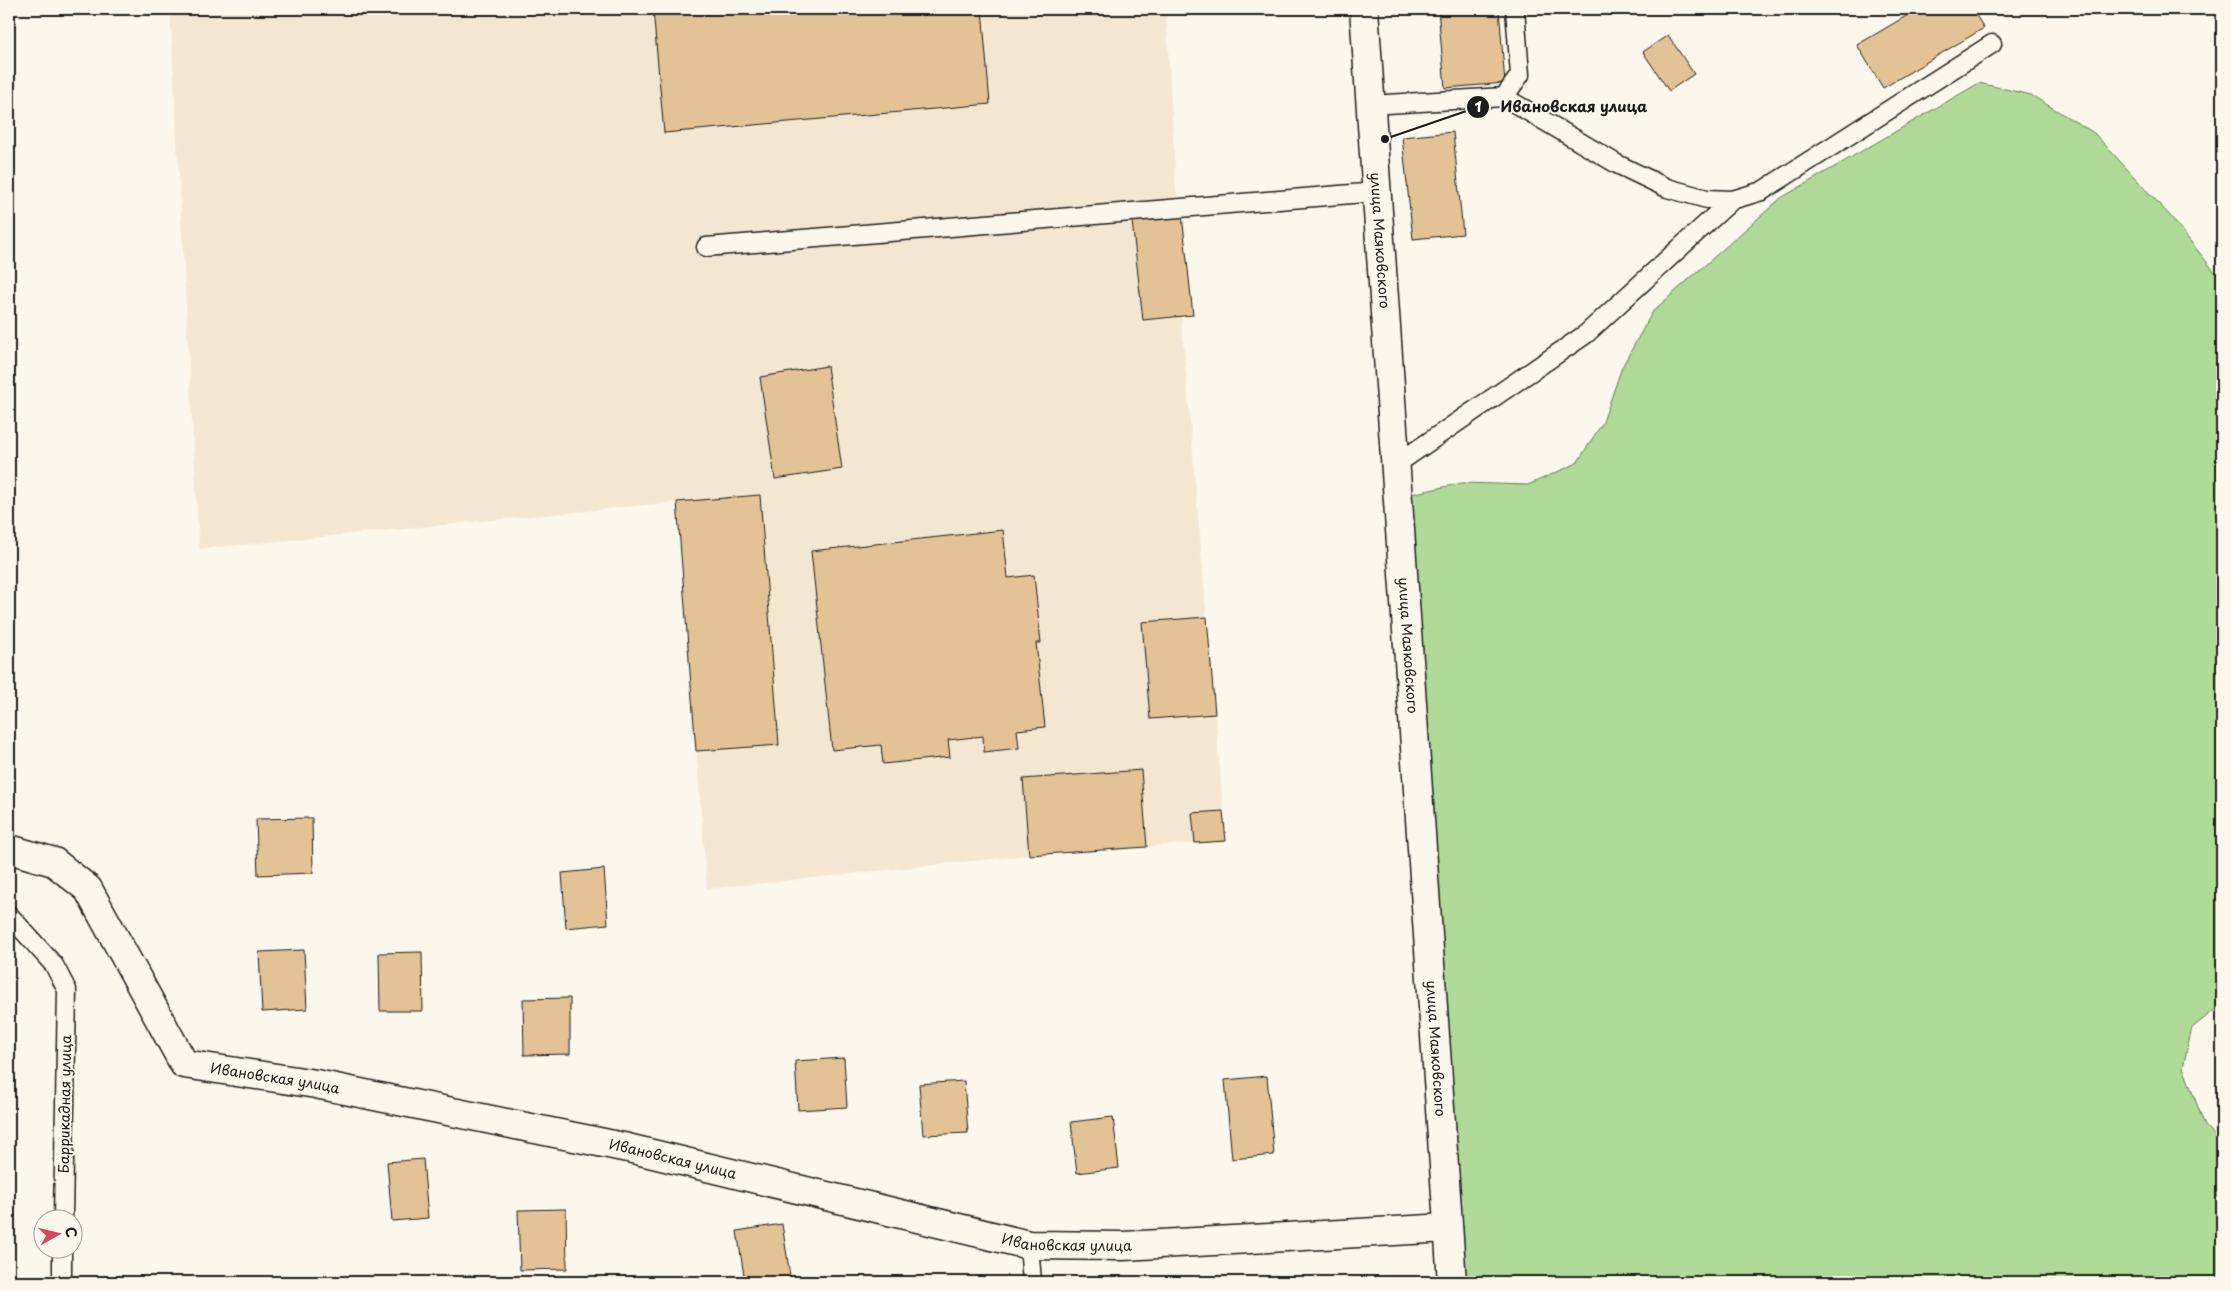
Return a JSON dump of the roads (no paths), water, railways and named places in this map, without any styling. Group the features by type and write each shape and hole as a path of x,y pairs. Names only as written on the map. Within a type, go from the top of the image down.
{"street":[{"name":"улица Маяковского","path":"1364,9 1452,1282"},
{"name":"Ивановская улица","path":"9,849 54,862 88,889 184,1064 316,1084 628,1148 1029,1245 1123,1246 1448,1228"}],"lane":[{"path":"1504,97 1520,75 1515,9"},
{"path":"1370,105 1504,97 1617,164 1667,188 1707,199 1732,200 1762,191 1992,44"},
{"path":"706,247 1376,192"},
{"path":"1395,465 1586,334 1732,200"},
{"name":"Баррикадная улица","path":"9,915 54,965 67,990 63,1208"},
{"path":"1029,1245 1032,1282"},
{"path":"62,1258 62,1282"}],"place":[{"name":"Ивановская улица","path":"1385,139"}]}
